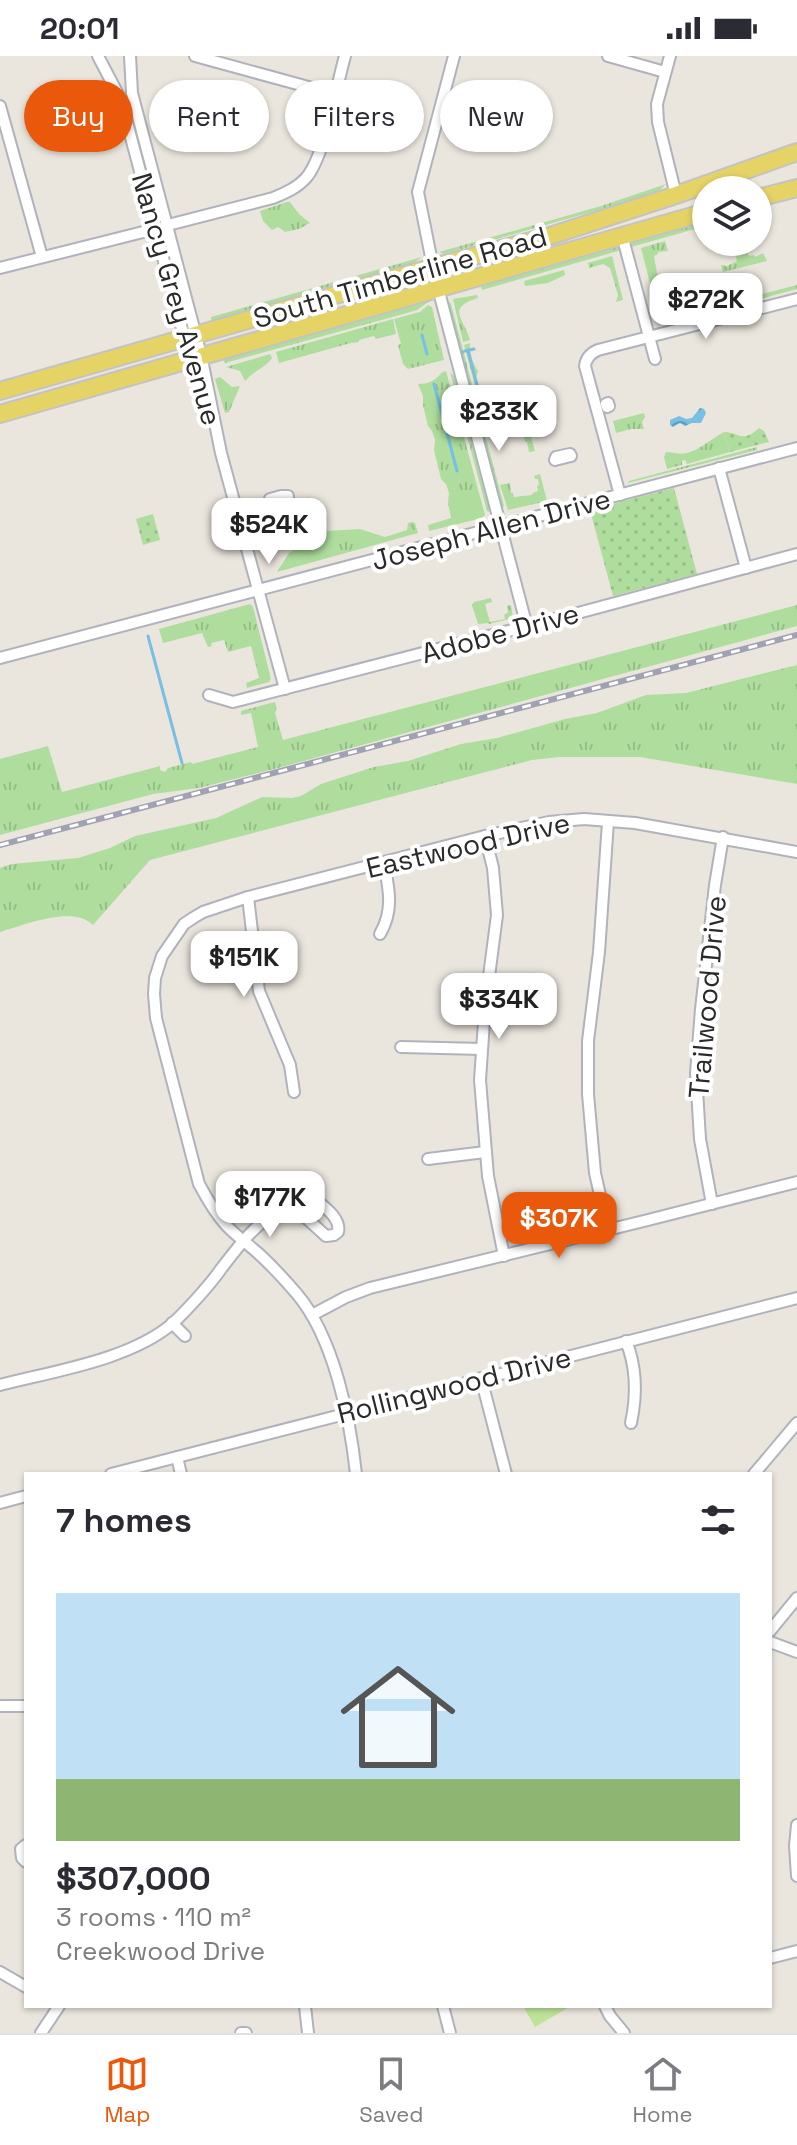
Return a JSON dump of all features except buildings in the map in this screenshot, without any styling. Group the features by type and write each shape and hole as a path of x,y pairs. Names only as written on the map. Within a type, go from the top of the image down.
{"main road":[{"name":"South Timberline Road","path":"0,391 550,236 797,152"},
{"path":"772,194 797,188"},
{"name":"South Timberline Road","path":"0,414 692,216"},
{"path":"438,288 438,282 443,277 530,250 550,236"},
{"path":"335,318 369,299 427,282 432,278 433,267"},
{"path":"0,402 18,394 29,383"}],"street":[{"name":"Nancy Grey Avenue","path":"98,56 121,100 155,229 196,357 285,689"},
{"name":"Nancy Grey Avenue","path":"130,56 132,93 168,225 190,336"},
{"path":"195,56 285,81"},
{"path":"338,80 345,56"},
{"path":"433,267 418,192 454,56"},
{"path":"608,56 665,72"},
{"path":"670,56 657,104 658,122 676,195"},
{"path":"0,106 42,257"},
{"path":"168,225 273,198 305,179 320,152"},
{"path":"0,268 155,229"},
{"path":"622,235 655,359"},
{"path":"438,288 527,627"},
{"path":"620,495 585,366 591,354 797,299"},
{"name":"Joseph Allen Drive","path":"0,658 797,448"},
{"path":"719,468 746,568"},
{"name":"Adobe Drive","path":"209,695 233,702 527,627 795,553"},
{"name":"Eastwood Drive","path":"242,1241 212,1207 199,1184 156,1018 155,978 162,956 184,924 203,912 248,897 549,822 584,819 666,827 797,852"},
{"path":"608,822 599,952 588,1041 588,1094 595,1173 608,1230"},
{"path":"485,836 493,868 497,915 480,1080 485,1152 504,1256"},
{"name":"Trailwood Drive","path":"712,1204 700,1139 696,1073 715,885 723,837"},
{"path":"380,934 391,895 384,863"},
{"path":"248,897 259,991 290,1065 294,1092"},
{"path":"401,1047 482,1049"},
{"path":"428,1159 485,1152"},
{"path":"312,1315 358,1291 797,1182"},
{"path":"0,1385 111,1356 140,1344 172,1323 220,1272 242,1241 279,1211 293,1206"},
{"path":"242,1241 283,1279 312,1315 331,1358 346,1413 356,1472"},
{"name":"Rollingwood Drive","path":"119,1472 797,1298"},
{"path":"172,1323 185,1336"},
{"path":"626,1341 635,1378 631,1423"},
{"path":"481,1378 505,1472"},
{"path":"756,1472 797,1423"},
{"path":"177,1457 181,1472"},
{"path":"0,1503 24,1497"},
{"path":"772,1629 797,1598"},
{"path":"772,1643 797,1652"},
{"path":"0,1706 24,1706"},
{"path":"797,1825 797,1876"},
{"path":"772,1957 797,1951"},
{"path":"0,1972 24,1986"},
{"path":"41,2033 58,2008"},
{"path":"305,2008 308,2033"},
{"path":"444,2008 450,2033"},
{"path":"606,2008 624,2033"}],"green space":[{"path":"666,184 659,191 609,207 444,254 439,252 601,206"},
{"path":"287,202 310,223 285,232 278,227 272,230 263,221 260,211"},
{"path":"692,226 692,230 631,247 634,239"},
{"path":"665,241 668,251 658,252 654,256 657,273 660,280 674,277 677,284 652,291 641,248"},
{"path":"615,245 620,249 618,251 482,290 481,286 487,285 486,281"},
{"path":"612,256 623,300 616,302 618,295 610,268 603,264 589,268 588,263"},
{"path":"736,256 764,256 767,261 723,272 721,265 727,266 737,261"},
{"path":"422,257 414,263 211,319 211,317"},
{"path":"564,270 565,275 548,283 525,286 524,281"},
{"path":"797,285 797,289 756,300 755,303 759,305 751,307 743,302 701,314 704,320 694,320 691,316 697,311"},
{"path":"477,295 478,298 460,310 470,340 463,342 453,299"},
{"path":"427,298 431,300 407,313 225,363 222,358"},
{"path":"448,301 504,506 502,509"},
{"path":"428,305 432,307 444,360 408,369 403,364 394,319 420,312"},
{"path":"393,319 396,334 376,339 374,336 279,363 276,352"},
{"path":"470,343 478,371 475,380 479,401 464,345"},
{"path":"270,354 272,358 245,381 240,371 226,367"},
{"path":"446,371 485,515 429,531 428,525 451,518 449,493 441,479 434,450 435,440 428,426 418,384 431,382"},
{"path":"450,372 454,376 490,512 487,511"},
{"path":"220,377 232,387 240,386 229,412 225,413 215,379"},
{"path":"523,408 535,451 529,452 520,430 522,419 518,409"},
{"path":"644,413 644,429 616,433 613,421"},
{"path":"759,428 769,442 730,452 724,432 745,436"},
{"path":"724,432 730,452 687,464 685,460 682,465 667,469 666,452 682,454 692,451"},
{"path":"757,447 757,450 628,483 629,481"},
{"path":"540,474 547,501 508,510 500,485 510,483 514,497 532,495 538,491 539,485 534,476"},
{"path":"674,488 697,574 613,596 590,510"},
{"path":"308,497 312,499 315,509 321,510 327,531 360,529 385,537 407,530 408,523 412,522 418,533 277,572 289,553 308,539"},
{"path":"153,514 160,540 143,545 136,519"},
{"path":"491,598 492,602 485,604 490,622 505,619 507,606 511,605 513,618 489,624 478,624 472,605"},
{"path":"250,604 271,679 269,682 247,688 246,683 259,678 251,646 228,652 224,640 211,643 212,646 208,647 202,633 163,643 159,629"},
{"path":"797,605 797,626 278,768 199,788 153,794 0,835 0,759 48,746 62,792 160,766 160,770 165,772 168,768 258,747 251,713 241,715 241,711 275,702 283,740"},
{"path":"797,665 797,784 640,757 532,760 150,860 93,925 84,919 61,917 0,932 0,868 12,864 78,858 135,836 216,818 262,797 301,796 321,784 374,767 597,713 646,695 686,693"},
{"path":"524,2008 568,2008 535,2027"}],"water":[{"path":"700,408 706,413 701,423 670,425 670,420 679,416 692,418"}],"waterway":[{"path":"422,335 427,354"},
{"path":"465,351 474,349"},
{"path":"468,351 481,400"},
{"path":"434,384 457,471"},
{"path":"481,403 486,421"},
{"path":"486,423 489,431"},
{"path":"148,636 182,763"}],"railway":[{"path":"0,845 797,635"}]}
